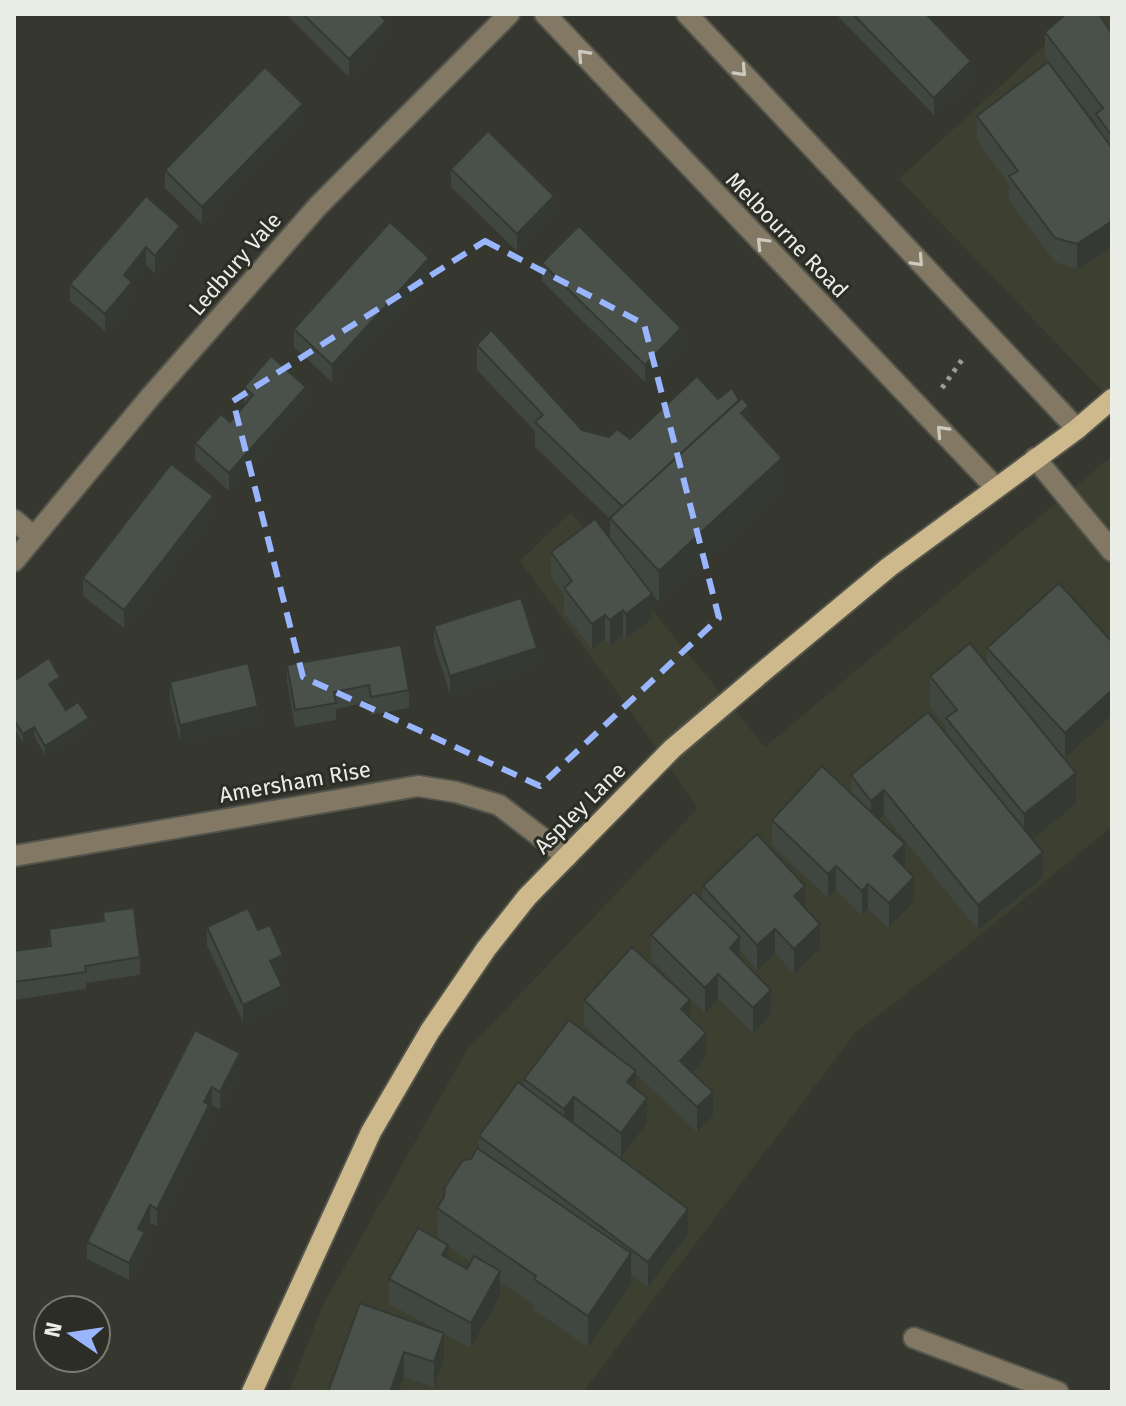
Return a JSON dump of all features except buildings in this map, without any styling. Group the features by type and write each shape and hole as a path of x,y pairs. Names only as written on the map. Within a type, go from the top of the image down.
{"main road":[{"name":"Aspley Lane","path":"252,1392 371,1132 430,1031 518,907 683,740 889,567 1077,429 1112,399"}],"street":[{"name":"Ledbury Vale","path":"14,561 318,206 509,14"},
{"name":"Melbourne Road","path":"545,14 996,488"},
{"path":"687,14 1077,429"},
{"path":"1035,458 1112,551"},
{"path":"14,520 33,536"},
{"name":"Amersham Rise","path":"14,856 418,786 456,792 499,805 567,857"},
{"path":"914,1338 1058,1392"}],"path":[{"path":"924,412 984,330"}],"highlighted area":[{"path":"485,241 644,324 719,618 540,786 303,677 233,401"}],"shaded area":[{"path":"1079,14 1112,14 1112,401 899,179"},
{"path":"1112,456 1112,826 957,954 855,1033 583,1392 289,1392 322,1307 467,1050 698,808 520,561 571,512 765,747"}]}
